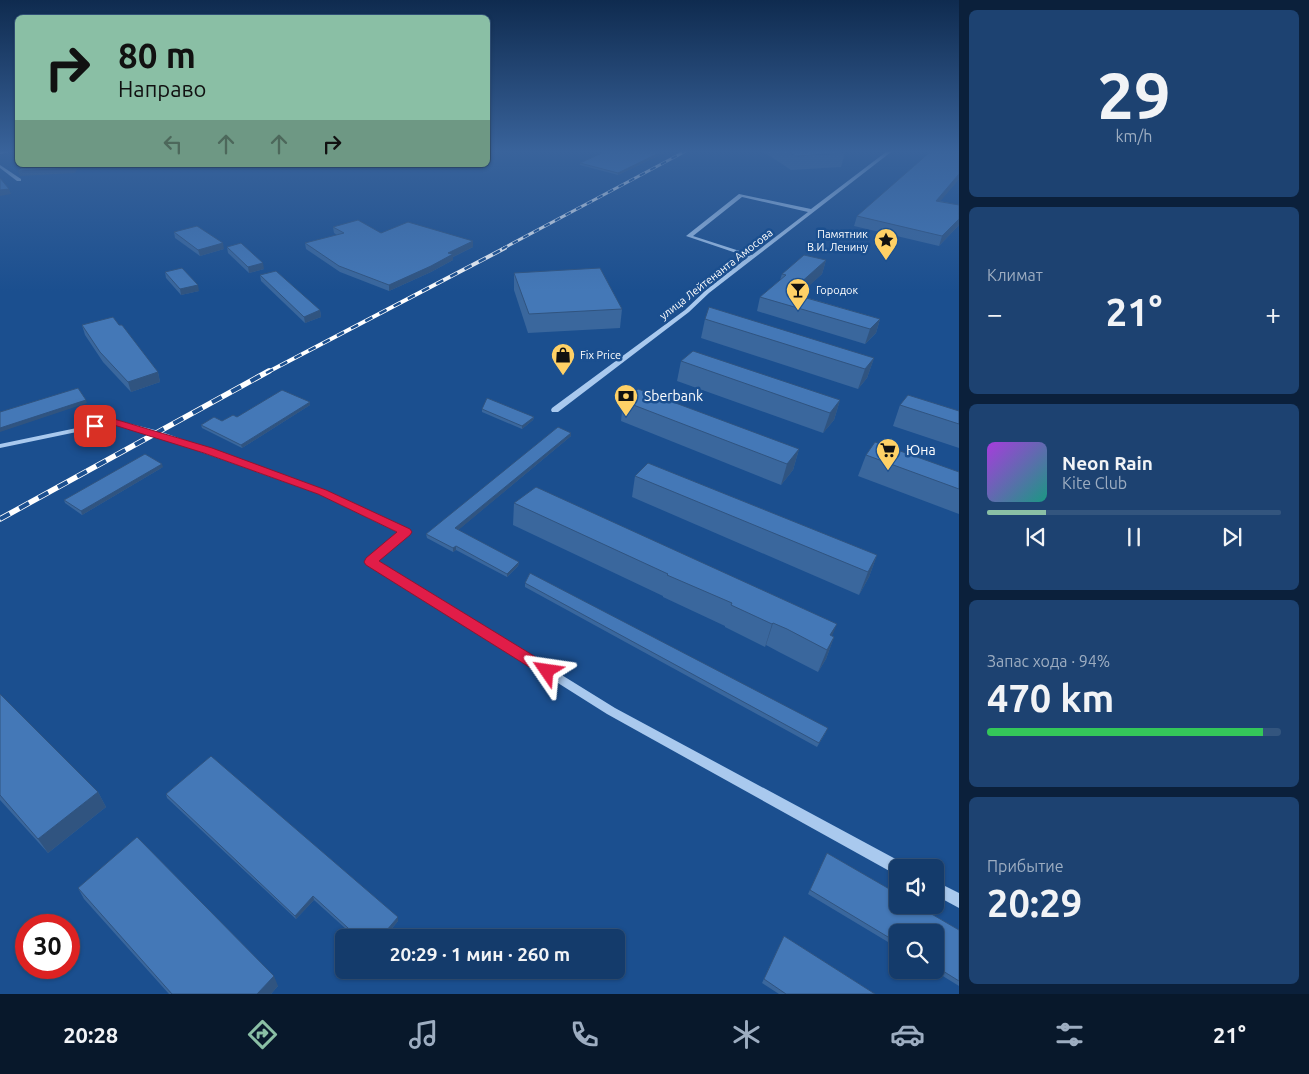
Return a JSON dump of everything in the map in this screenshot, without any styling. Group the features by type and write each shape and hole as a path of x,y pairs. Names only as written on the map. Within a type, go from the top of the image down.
{"street":[{"path":"737,198 689,236 753,257"},
{"path":"756,198 812,211"},
{"name":"улица Лейтенанта Амосова","path":"555,410 687,311 828,198"},
{"path":"0,446 114,422 156,433 322,492 406,532 370,562 611,710 889,863"},
{"path":"944,893 959,901"}],"building":[{"path":"877,198 938,198 936,201 959,205 959,219 942,236 857,216"},
{"path":"358,220 381,233 408,222 473,241 448,253 453,254 431,266 389,285 339,266 305,243 344,233 333,227"},
{"path":"197,226 223,243 198,250 174,232"},
{"path":"241,243 263,263 248,267 227,247"},
{"path":"804,255 826,260 789,293 880,319 870,329 760,297 786,275 782,274"},
{"path":"182,268 198,285 180,289 165,272"},
{"path":"600,268 622,309 529,314 514,273"},
{"path":"276,271 320,310 304,317 260,275"},
{"path":"709,307 874,358 865,369 705,319"},
{"path":"113,317 119,325 122,325 158,372 128,382 100,352 82,325"},
{"path":"693,351 840,400 830,413 681,361"},
{"path":"78,388 86,400 0,428 0,412"},
{"path":"638,389 799,449 787,464 623,401"},
{"path":"282,390 310,402 241,445 201,425 214,417 222,421 233,415 237,417"},
{"path":"908,395 959,411 959,424 900,405"},
{"path":"487,398 534,417 522,426 482,409"},
{"path":"558,427 571,433 455,528 519,562 507,574 456,546 453,548 426,534"},
{"path":"875,442 959,472 959,489 866,455"},
{"path":"145,454 162,464 81,511 64,500"},
{"path":"648,463 877,555 868,572 635,476"},
{"path":"536,487 837,624 830,635 834,637 827,650 787,629 731,605 732,603 667,575 514,503"},
{"path":"530,573 828,728 819,743 525,583"},
{"path":"0,694 98,792 38,839 0,795"},
{"path":"211,756 398,917 388,929 349,929 313,896 295,916 166,794"},
{"path":"137,837 274,976 257,994 172,994 78,888"},
{"path":"827,853 889,889 889,914 931,914 959,930 959,981 944,972 944,924 889,924 889,938 810,890"},
{"path":"784,936 875,994 786,994 764,979"}],"railway":[{"path":"502,249 597,198"},
{"path":"266,373 505,248"},
{"path":"0,519 269,371"}],"place":[{"name":"Памятник В.И. Ленину","path":"886,261"},
{"name":"Городок","path":"798,311"},
{"name":"Fix Price","path":"563,376"},
{"name":"Sberbank","path":"626,417"},
{"name":"Юна","path":"888,471"}],"route":[{"path":"95,426 114,422 156,433 170,440 208,451 322,492 406,532 370,562 547,671"}]}
